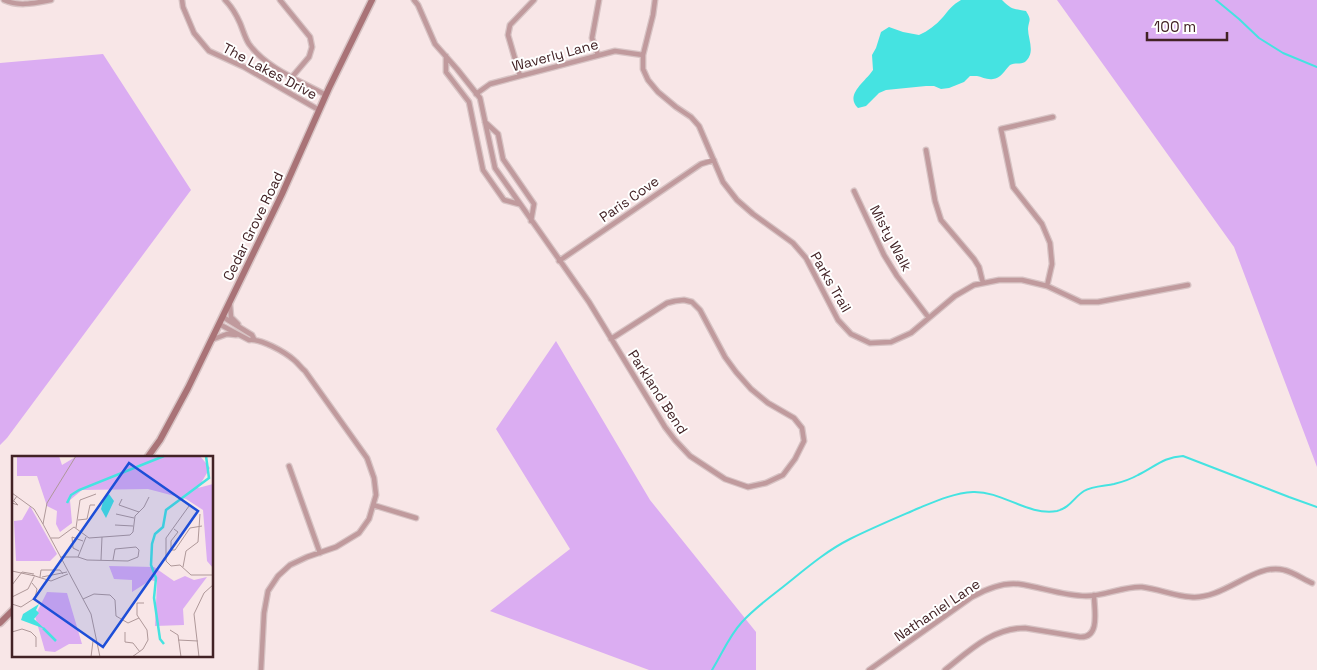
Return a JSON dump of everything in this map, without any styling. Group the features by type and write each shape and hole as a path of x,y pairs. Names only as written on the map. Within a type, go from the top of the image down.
{"main road":[{"name":"Cedar Grove Road","path":"148,456 160,440 212,340 372,0"},
{"path":"0,623 12,611"}],"street":[{"path":"4,0 12,3 28,4 51,0"},
{"name":"The Lakes Drive","path":"182,0 194,33 209,51 244,67 319,110"},
{"name":"The Lakes Drive","path":"225,0 240,22 247,42 258,55 272,66 326,95"},
{"name":"The Lakes Drive","path":"280,0 310,37 312,47 309,57 292,77"},
{"name":"Parkland Bend","path":"414,0 435,44 480,98 495,168 589,302 611,339 665,427 675,440 690,456 711,470 725,479 748,487 766,483 783,475 795,459 804,441 802,428 794,418 768,403 746,384 725,357 700,310 692,302 675,300 611,339"},
{"path":"520,76 508,35 510,25 534,0"},
{"path":"598,55 592,38 599,0"},
{"name":"Parks Trail","path":"655,0 643,55 643,69 648,80 658,92 691,117 699,126 723,182 737,200 793,243 806,258 838,320 851,334 870,344 891,342 911,333 955,296 974,285 999,280 1022,280 1047,286 1080,302 1098,302 1188,285"},
{"name":"Waverly Lane","path":"476,94 490,84 615,50 643,55"},
{"name":"Parkland Bend","path":"446,56 446,72 469,102 483,170 504,200 519,204"},
{"path":"1047,286 1052,264 1050,242 1042,224 1013,187 1001,129 1054,117"},
{"name":"Parkland Bend","path":"484,121 498,134 504,159 534,204 531,221"},
{"path":"926,150 935,202 941,220 974,259 979,267 983,283"},
{"name":"Paris Cove","path":"560,261 700,164 714,160"},
{"name":"Misty Walk","path":"854,191 884,255 897,276 929,318"},
{"path":"230,302 231,317 242,329"},
{"path":"222,317 252,335 254,339"},
{"path":"219,324 249,340 254,339 272,346 294,359 367,458 374,478 376,495 369,519 359,533 336,547 290,565 278,576 268,591 264,613 261,670"},
{"path":"212,340 227,334 239,335"},
{"path":"289,466 320,553"},
{"path":"373,504 416,518"},
{"name":"Nathaniel Lane","path":"869,670 972,597 984,590 1002,585 1018,584 1062,594 1087,596 1141,587 1191,598 1216,594 1260,572 1273,569 1284,569 1312,583"},
{"path":"945,670 981,642 1007,630 1025,628 1080,638 1089,636 1094,628 1094,595"}],"shaded area":[{"path":"1057,0 1317,0 1317,467 1234,247"},
{"path":"103,54 191,190 0,445 0,63"},
{"path":"556,341 650,500 756,632 756,670 649,670 490,611 570,549 496,429"}],"water":[{"path":"961,0 1002,0 1011,8 1026,11 1030,18 1028,29 1031,50 1025,62 1010,65 996,79 970,76 964,82 949,88 941,89 934,86 926,86 886,90 879,93 866,106 858,108 853,98 858,88 873,70 872,55 881,32 889,27 919,35 935,25"}],"waterway":[{"path":"1216,0 1259,38 1283,53 1317,67"},
{"path":"712,670 737,627 764,601 822,556 840,544 867,531 952,496 973,492 984,493 995,495 1035,510 1057,511 1069,505 1087,489 1114,484 1132,478 1164,460 1183,456 1317,507"}]}
